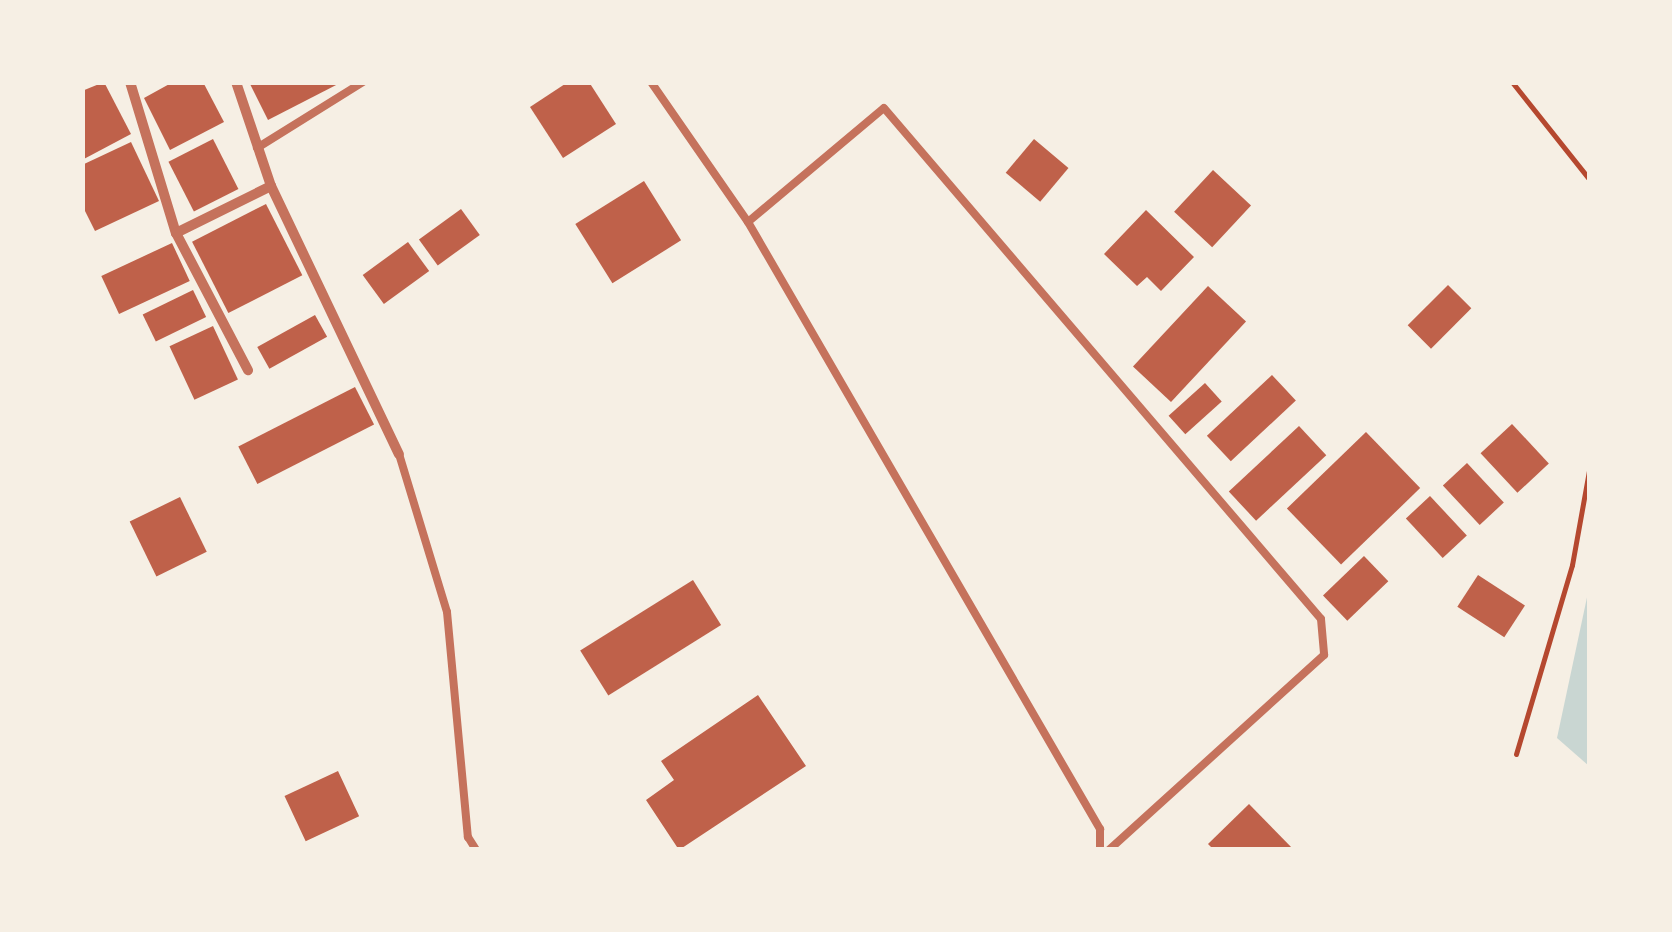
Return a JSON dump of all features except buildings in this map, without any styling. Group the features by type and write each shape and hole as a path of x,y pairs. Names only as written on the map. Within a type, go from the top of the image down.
{"street":[{"path":"130,82 176,233 248,370"},
{"path":"236,82 271,186 400,454"},
{"path":"176,233 271,186"}],"lane":[{"path":"256,148 364,82"},
{"path":"652,82 748,222 1100,829 1100,850"},
{"path":"748,222 884,108 1321,619 1324,655 1109,850"},
{"path":"400,454 447,612 468,836 476,850"}],"path":[{"path":"1512,82 1590,180"},
{"path":"1516,754 1572,565 1590,465"}],"shaded area":[{"path":"1589,588 1589,766 1557,738"}]}
